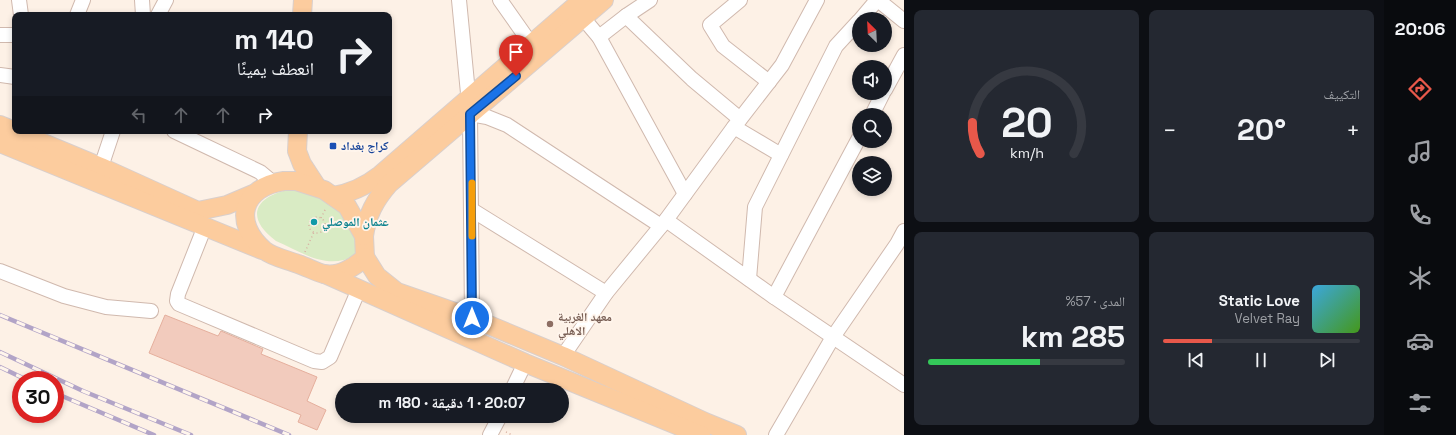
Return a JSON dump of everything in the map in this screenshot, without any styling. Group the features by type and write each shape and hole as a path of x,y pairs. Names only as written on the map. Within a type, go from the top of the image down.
{"main road":[{"path":"302,12 303,0"},
{"path":"604,0 581,5 531,44 470,106 389,184 381,193 369,213 364,236 365,257 377,276 397,292 472,318 563,356 705,422 737,435"},
{"path":"333,196 353,191 372,181 470,106 581,5"},
{"path":"0,125 12,128"},
{"path":"31,134 198,211 227,205 253,194 260,188 275,182 286,173 297,151 298,134"},
{"path":"0,143 325,274 525,363 701,435"},
{"path":"297,151 302,164 317,187"},
{"path":"275,182 296,181 317,187 333,196 347,206 364,236"},
{"path":"253,194 244,211 245,221 255,240 266,251"},
{"path":"325,274 346,271 356,266 365,257"}],"street":[{"path":"19,0 21,12"},
{"path":"78,12 83,0"},
{"path":"142,0 143,12"},
{"path":"160,12 166,0"},
{"path":"459,0 470,106 472,318"},
{"path":"500,0 531,44"},
{"path":"598,37 650,0"},
{"path":"740,0 710,25 723,46 769,82"},
{"path":"563,356 606,293 664,223 737,123 782,65 817,0"},
{"path":"867,12 877,0 904,21"},
{"path":"581,5 685,194"},
{"path":"626,16 737,123 781,154"},
{"path":"749,279 755,207 836,46 852,29"},
{"path":"0,35 12,35"},
{"path":"892,77 904,54"},
{"path":"0,75 12,77"},
{"path":"470,106 487,117 507,125 664,223 904,385"},
{"path":"101,167 112,134"},
{"path":"180,134 260,172 275,182"},
{"path":"774,297 854,148"},
{"path":"472,210 606,293"},
{"path":"205,226 178,294 177,301 179,304 292,352 318,362 326,360 330,357 359,290"},
{"path":"776,435 833,337 900,246 904,231"},
{"path":"0,271 64,296 106,307 151,311"},
{"path":"515,383 525,363"},
{"path":"490,435 496,423"}],"path":[{"path":"314,218 321,218 324,225 323,229 319,232 314,232 310,228 310,221 314,218"},
{"path":"300,264 314,232"}],"green space":[{"path":"287,190 303,190 320,195 344,211 360,246 355,256 344,260 324,261 305,255 276,241 266,233 260,225 257,217 258,210 267,198"}],"building":[{"path":"165,315 218,336 221,331 263,349 261,354 317,377 307,401 326,410 317,430 298,422 301,415 149,353"}],"railway":[{"path":"0,315 289,435"},
{"path":"0,352 83,391 191,435"},
{"path":"0,367 12,373"},
{"path":"64,397 154,435"}],"slow traffic":[{"path":"472,183 472,236"}],"place":[{"name":"كراج بغداد","path":"333,146"},
{"name":"عثمان الموصلي","path":"314,222"},
{"name":"معهد الغربية الاهلي","path":"550,324"}],"route":[{"path":"472,318 470,114 516,76"}]}
